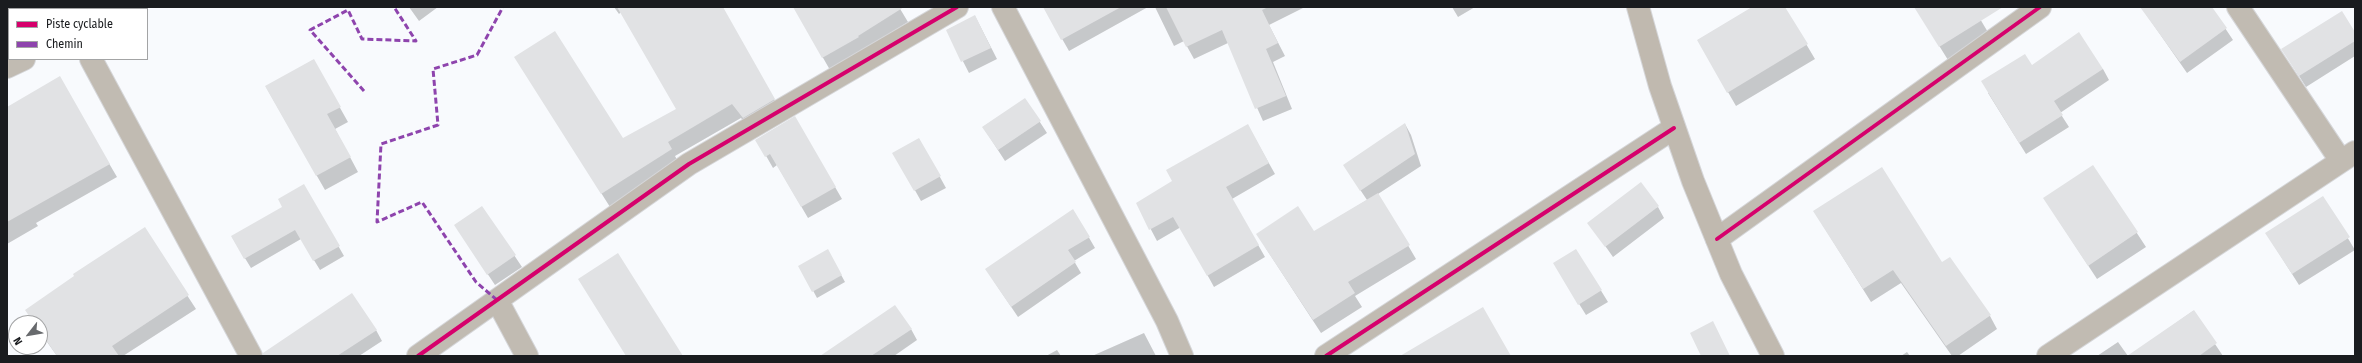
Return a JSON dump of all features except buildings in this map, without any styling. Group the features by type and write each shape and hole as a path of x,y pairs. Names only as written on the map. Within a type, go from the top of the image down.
{"street":[{"path":"418,356 689,164 957,7"},
{"path":"1003,7 1167,321 1182,356"},
{"path":"1638,7 1660,86 1674,128 1731,274 1773,356"},
{"path":"1717,239 2040,7"},
{"path":"2048,356 2348,157 2238,7"},
{"path":"7,67 22,60"},
{"path":"91,60 251,356"},
{"path":"1326,356 1674,128"},
{"path":"497,300 527,356"}],"marked path":[{"path":"364,91 310,30 348,10 362,39 416,41 394,7"},
{"path":"497,300 476,282 422,202 377,222 381,144 438,125 433,69 477,55 503,7"}],"cycle path":[{"path":"418,356 689,164 957,7"},
{"path":"1717,239 2040,7"},
{"path":"1326,356 1674,128"}]}
